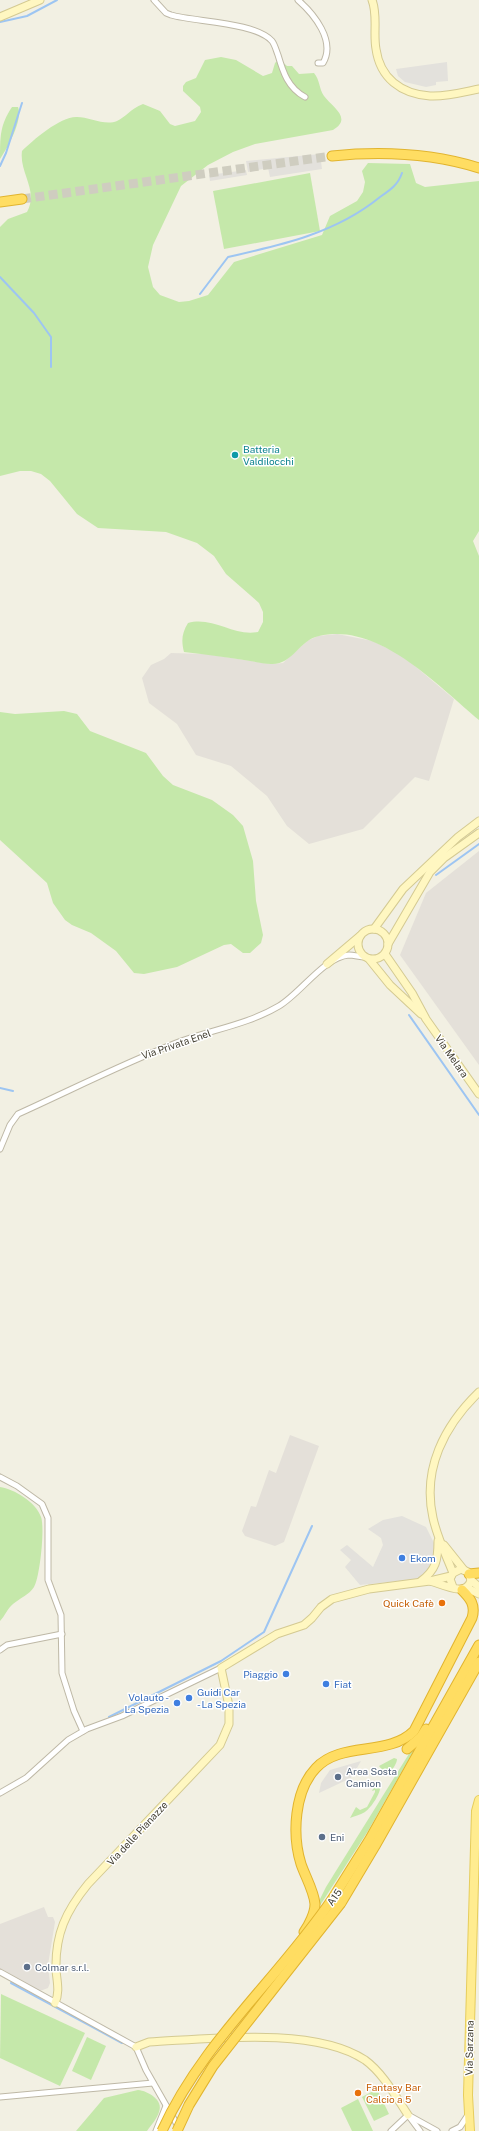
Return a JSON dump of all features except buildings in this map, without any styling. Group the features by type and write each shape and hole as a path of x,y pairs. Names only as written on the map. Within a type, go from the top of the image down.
{"highway":[{"path":"332,156 383,152 425,156 479,168"},
{"path":"0,202 22,199"},
{"path":"276,1971 310,1923 315,1905 297,1851 295,1824 303,1793 310,1776 323,1762 341,1754 394,1744 409,1737 414,1731 474,1611 470,1598 461,1589"},
{"name":"A15","path":"162,2131 184,2089 210,2052 276,1971 337,1900 479,1645"},
{"name":"A15","path":"177,2131 189,2105 213,2066 337,1900 375,1846 479,1662"},
{"path":"407,1749 421,1737 449,1690 463,1673"}],"main road":[{"name":"Via Sarzana","path":"470,2130 468,2115 478,1839 476,1811 479,1800"}],"street":[{"path":"0,17 40,0"},
{"path":"154,0 166,13 237,26 263,34 271,40 276,47 291,87 305,96"},
{"path":"298,0 313,15 326,40 328,55 323,63 318,64"},
{"path":"372,0 375,7 374,38 380,68 392,84 408,92 430,96 479,89"},
{"path":"374,929 403,889 458,837 479,821"},
{"path":"367,958 378,959 385,954 388,944 430,872 444,858 479,832"},
{"path":"328,964 368,929 374,929 384,934 388,944"},
{"path":"360,936 358,947 390,985 426,1019"},
{"path":"385,954 412,993 426,1019"},
{"name":"Via Privata Enel","path":"0,1149 10,1125 18,1114 140,1057 180,1041 256,1017 285,1002 328,964 349,955 367,958"},
{"name":"Via Melara","path":"426,1019 479,1094"},
{"path":"461,1589 451,1582 452,1574 433,1520 430,1497 431,1475 436,1455 449,1426 479,1392"},
{"path":"0,1477 17,1486 42,1504 48,1518 48,1580 61,1615 62,1673 74,1711 83,1731"},
{"path":"438,1536 471,1574 479,1587"},
{"path":"420,1582 435,1568 438,1557 438,1536"},
{"path":"0,1792 26,1778 68,1740 83,1731 122,1716 221,1668 277,1634 304,1626 321,1607 332,1599 369,1589 430,1581 452,1574 458,1570 471,1574"},
{"path":"461,1589 471,1574"},
{"path":"430,1581 479,1594"},
{"path":"0,1650 7,1645 62,1634"},
{"name":"Via delle Pianazze","path":"55,2003 58,1995 56,1968 58,1941 65,1917 71,1906 88,1884 220,1745 228,1724 229,1706 221,1668"},
{"path":"0,1972 136,2047 166,2106 181,2131"},
{"path":"136,2047 149,2042 258,2036 309,2041 338,2047 351,2052 372,2066 420,2131"},
{"path":"0,2097 154,2083"},
{"path":"156,2131 166,2106"},
{"path":"391,2131 408,2115"},
{"path":"408,2115 437,2131"},
{"path":"452,2131 460,2127 468,2115"}],"shaded area":[{"path":"447,62 448,81 436,82 436,85 426,87 405,82 398,76 396,69"},
{"path":"320,154 322,169 270,177 268,168 248,172 246,161"},
{"path":"246,170 247,175 210,181 209,175"},
{"path":"337,634 373,641 403,656 454,699 429,781 415,777 363,829 309,844 287,826 267,796 231,766 196,755 177,724 149,703 142,678 151,665 164,659 171,653 206,654 271,664 283,663 307,641 318,636"},
{"path":"479,851 479,1065 400,955 426,893"},
{"path":"290,1435 319,1446 284,1542 275,1546 245,1536 242,1531 251,1506 256,1507 269,1470 276,1473"},
{"path":"402,1516 426,1527 435,1545 435,1565 420,1579 360,1585 345,1567 351,1560 340,1550 347,1545 373,1567 383,1545 381,1538 368,1529 383,1520"},
{"name":"Area Sosta Camion","path":"361,1761 351,1778 319,1793 321,1783 330,1770"},
{"path":"44,1907 48,1917 53,1917 55,1922 48,1965 50,1983 48,1988 40,1991 0,1968 0,1924"}],"green space":[{"path":"221,57 236,60 263,76 272,73 275,63 279,59 287,66 292,66 299,74 314,73 322,93 336,108 341,117 341,121 339,126 333,130 255,144 233,152 208,165 181,186 153,245 148,267 153,287 160,295 179,302 189,301 208,295 234,262 322,235 330,216 357,201 363,192 365,182 362,171 368,163 410,164 416,183 425,187 479,181 479,531 473,541 479,556 479,720 426,674 385,647 363,638 341,634 319,636 306,642 285,661 271,664 184,652 183,637 184,630 188,623 206,622 232,630 249,633 258,632 263,622 263,612 259,603 226,574 214,556 197,543 166,532 98,528 77,514 50,481 41,474 31,471 20,471 0,476 0,227 8,219 27,212 30,204 30,189 23,167 22,151 40,135 63,120 77,117 102,122 117,121 143,104 160,111 170,124 175,126 195,121 201,112 200,107 183,91 183,86 186,82 196,78 205,60"},
{"path":"12,107 18,107 19,112 17,126 11,141 0,159 0,144 3,125"},
{"path":"310,173 320,231 224,249 213,191"},
{"path":"64,711 77,714 90,731 146,753 163,776 173,785 212,800 233,815 243,826 253,861 256,901 263,935 261,943 250,953 243,953 231,944 224,945 177,967 144,974 134,973 116,951 91,933 72,925 65,920 53,903 47,883 0,840 0,712 15,714"},
{"path":"0,1487 18,1493 30,1501 38,1511 42,1522 42,1541 40,1563 34,1587 30,1592 11,1606 0,1621"},
{"path":"412,1749 414,1750 368,1831 319,1907 319,1901 326,1887"},
{"path":"394,1758 397,1759 397,1761 390,1773 384,1772 379,1766"},
{"path":"375,1785 380,1785 380,1788 378,1796 373,1804 365,1812 350,1818 356,1807 360,1810 367,1807 375,1792 375,1790 372,1791"},
{"path":"1,1994 85,2033 60,2086 0,2058"},
{"path":"87,2037 106,2046 91,2080 72,2071"},
{"path":"377,2089 389,2114 374,2121 362,2097"},
{"path":"138,2090 146,2092 154,2097 160,2108 158,2115 147,2131 76,2131 104,2098"},
{"path":"358,2099 373,2131 352,2131 341,2108"}],"waterway":[{"path":"0,22 27,16 57,0"},
{"path":"0,166 6,153 22,103"},
{"path":"200,294 228,257 268,248 327,229 363,209 390,189 396,184 402,173"},
{"path":"0,277 34,313 51,337 51,367"},
{"path":"436,875 479,844"},
{"path":"409,1015 479,1115"},
{"path":"0,1088 13,1091"},
{"path":"109,1717 221,1661 264,1632 312,1526"},
{"path":"11,1983 122,2043"}],"tunnel":[{"path":"22,199 332,156"}],"place":[{"name":"Batteria Valdilocchi","path":"235,455"},
{"name":"Ekom","path":"402,1558"},
{"name":"Quick Cafè","path":"442,1603"},
{"name":"Piaggio","path":"286,1674"},
{"name":"Fiat","path":"326,1684"},
{"name":"Guidi Car - La Spezia","path":"189,1698"},
{"name":"Volauto - La Spezia","path":"177,1703"},
{"name":"Area Sosta Camion","path":"338,1777"},
{"name":"Eni","path":"322,1837"},
{"name":"Colmar s.r.l.","path":"27,1967"},
{"name":"Fantasy Bar Calcio a 5","path":"358,2093"}]}
